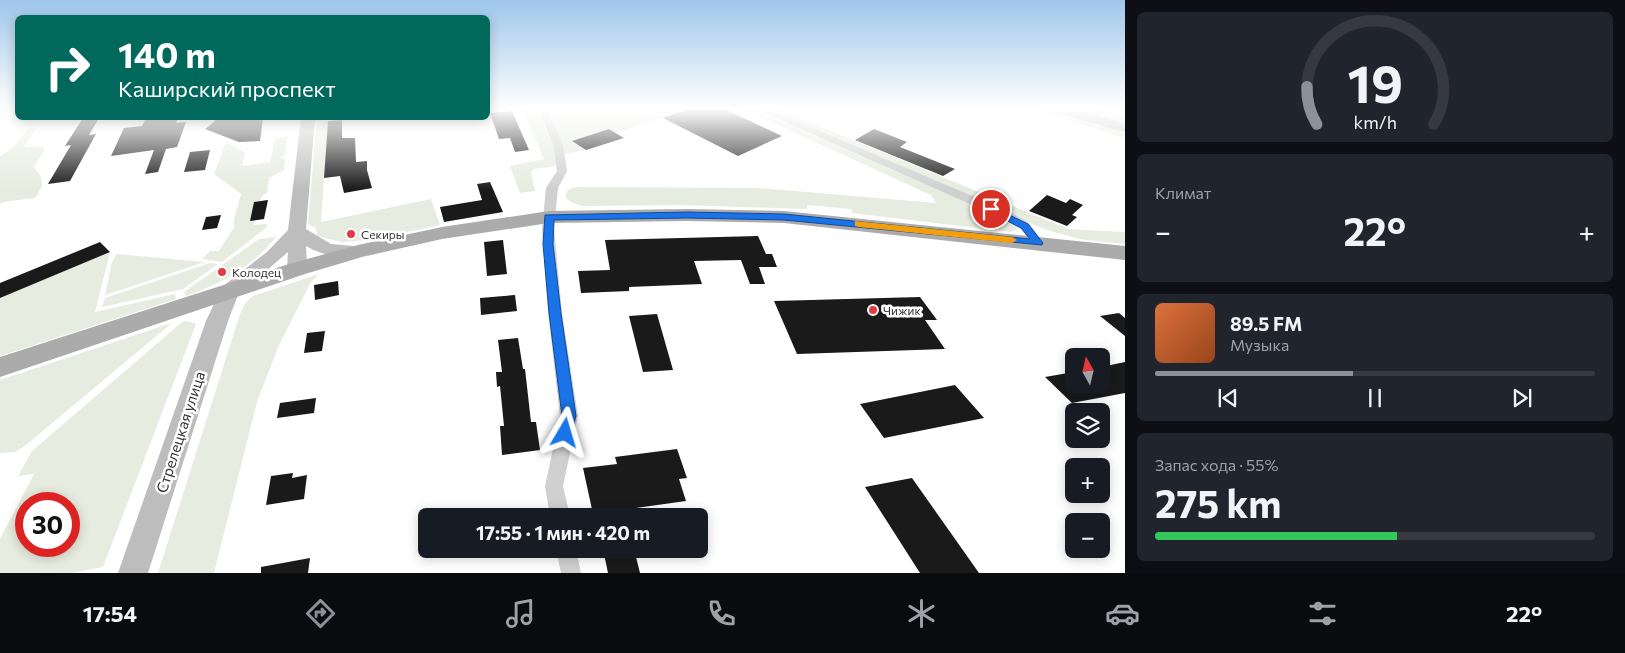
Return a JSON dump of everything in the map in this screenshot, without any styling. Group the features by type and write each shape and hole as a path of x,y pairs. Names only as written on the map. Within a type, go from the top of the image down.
{"main road":[{"path":"297,269 297,231 306,136"},
{"path":"229,292 358,251 442,233 549,217 687,215 784,217 1125,253"},
{"path":"297,231 318,247 338,251 358,251"},
{"name":"Стрелецкая улица","path":"0,367 229,292 274,256 297,231"},
{"name":"Стрелецкая улица","path":"133,573 217,321 229,292"}],"street":[{"path":"554,136 558,145 562,171 552,188 548,244 569,416 554,486 558,508"},
{"path":"819,136 1008,216 1025,226 1038,243"},
{"path":"568,558 571,573"}],"shaded area":[{"path":"22,136 31,136 24,147 44,147 44,151 34,167 40,175 42,185 35,198 0,204 0,156"},
{"path":"288,136 285,155 280,158 285,159 284,170 269,178 267,193 262,196 260,201 254,202 250,221 255,220 254,225 267,224 266,228 222,262 202,259 210,251 219,251 234,227 241,194 214,174 226,142 245,153 242,166 270,162 275,138"},
{"path":"315,136 327,136 321,222 431,199 440,225 368,240 342,242 317,236 316,228 308,224"},
{"path":"534,136 549,136 553,146 556,166 534,169 531,172 535,191 520,193 510,166 544,159"},
{"path":"557,136 589,136 573,141 586,150 565,154"},
{"path":"801,136 815,136 1006,219 1017,227 1016,230 1011,232 852,213 851,209 807,205 807,209 681,205 582,206 566,198 567,192 576,187 758,188 936,203 931,195"},
{"path":"828,136 843,136 1068,229 1125,232 1125,244 1079,239 1044,229"},
{"path":"276,237 267,248 246,266 224,280 186,296 184,292 259,239"},
{"path":"110,252 95,312 175,294 176,299 0,356 0,298"},
{"path":"117,254 205,262 105,295 112,262"},
{"path":"210,263 218,264 183,289 102,307 105,298"},
{"path":"319,274 311,282 279,345 257,402 214,573 158,573 240,314 246,302 253,296"},
{"path":"188,321 196,324 103,567 72,573 0,573 0,539 15,510 15,557 80,557 80,492 25,492 34,474 18,476 32,451 182,322"},
{"path":"172,323 26,445 15,452 0,453 0,380"}],"building":[{"path":"72,136 95,136 70,181 48,184 71,145 65,146"},
{"path":"120,136 181,136 177,147 166,149 158,172 145,174 154,150 111,156"},
{"path":"223,136 261,136 260,141 239,142"},
{"path":"327,136 355,138 356,162 367,161 367,170 372,188 344,193 340,176 324,178"},
{"path":"498,136 523,136 529,150 515,152 510,138 499,139"},
{"path":"588,136 620,136 624,138 586,150 572,141"},
{"path":"698,136 782,136 738,156"},
{"path":"862,136 891,136 907,142 900,147 955,169 943,176 855,140"},
{"path":"210,150 205,170 184,172 190,152"},
{"path":"490,182 503,212 444,222 440,207 482,200 477,184"},
{"path":"1047,195 1066,203 1070,199 1083,205 1072,215 1077,217 1067,226 1029,211"},
{"path":"268,200 264,219 250,221 254,202"},
{"path":"221,215 217,228 202,230 206,217"},
{"path":"758,236 766,254 772,254 777,267 759,267 765,284 750,284 741,260 694,261 702,284 629,287 629,291 581,293 578,271 610,270 605,240"},
{"path":"503,240 507,274 487,276 484,242"},
{"path":"100,242 110,252 0,298 0,283"},
{"path":"338,281 339,295 315,300 314,285"},
{"path":"515,295 517,311 481,315 480,298"},
{"path":"920,297 937,320 925,320 945,349 797,354 774,301"},
{"path":"1119,313 1125,318 1125,336 1100,316"},
{"path":"657,314 673,370 643,372 629,316"},
{"path":"325,331 322,351 304,353 307,333"},
{"path":"518,338 523,369 525,369 531,422 536,422 540,450 502,455 500,426 504,426 500,386 497,387 496,372 502,372 498,340"},
{"path":"1125,362 1125,393 1072,403 1045,377 1065,374 1065,393 1110,393 1110,365"},
{"path":"955,385 984,418 884,438 860,404"},
{"path":"316,398 314,413 277,418 280,403"},
{"path":"677,449 687,478 679,479 686,501 636,508 592,508 583,468 617,464 615,457"},
{"path":"293,473 292,478 307,475 304,499 266,505 271,476"},
{"path":"912,478 979,573 920,573 865,487"},
{"path":"310,558 308,573 261,573 261,567"},
{"path":"605,558 636,558 640,573 608,573"}],"slow traffic":[{"path":"859,224 1012,240"}],"place":[{"name":"Секиры","path":"351,234"},
{"name":"Колодец","path":"222,272"},
{"name":"Чижик","path":"873,310"}],"route":[{"path":"565,433 569,416 548,244 549,217 687,215 784,217 1038,243 1025,226 991,209"}]}
